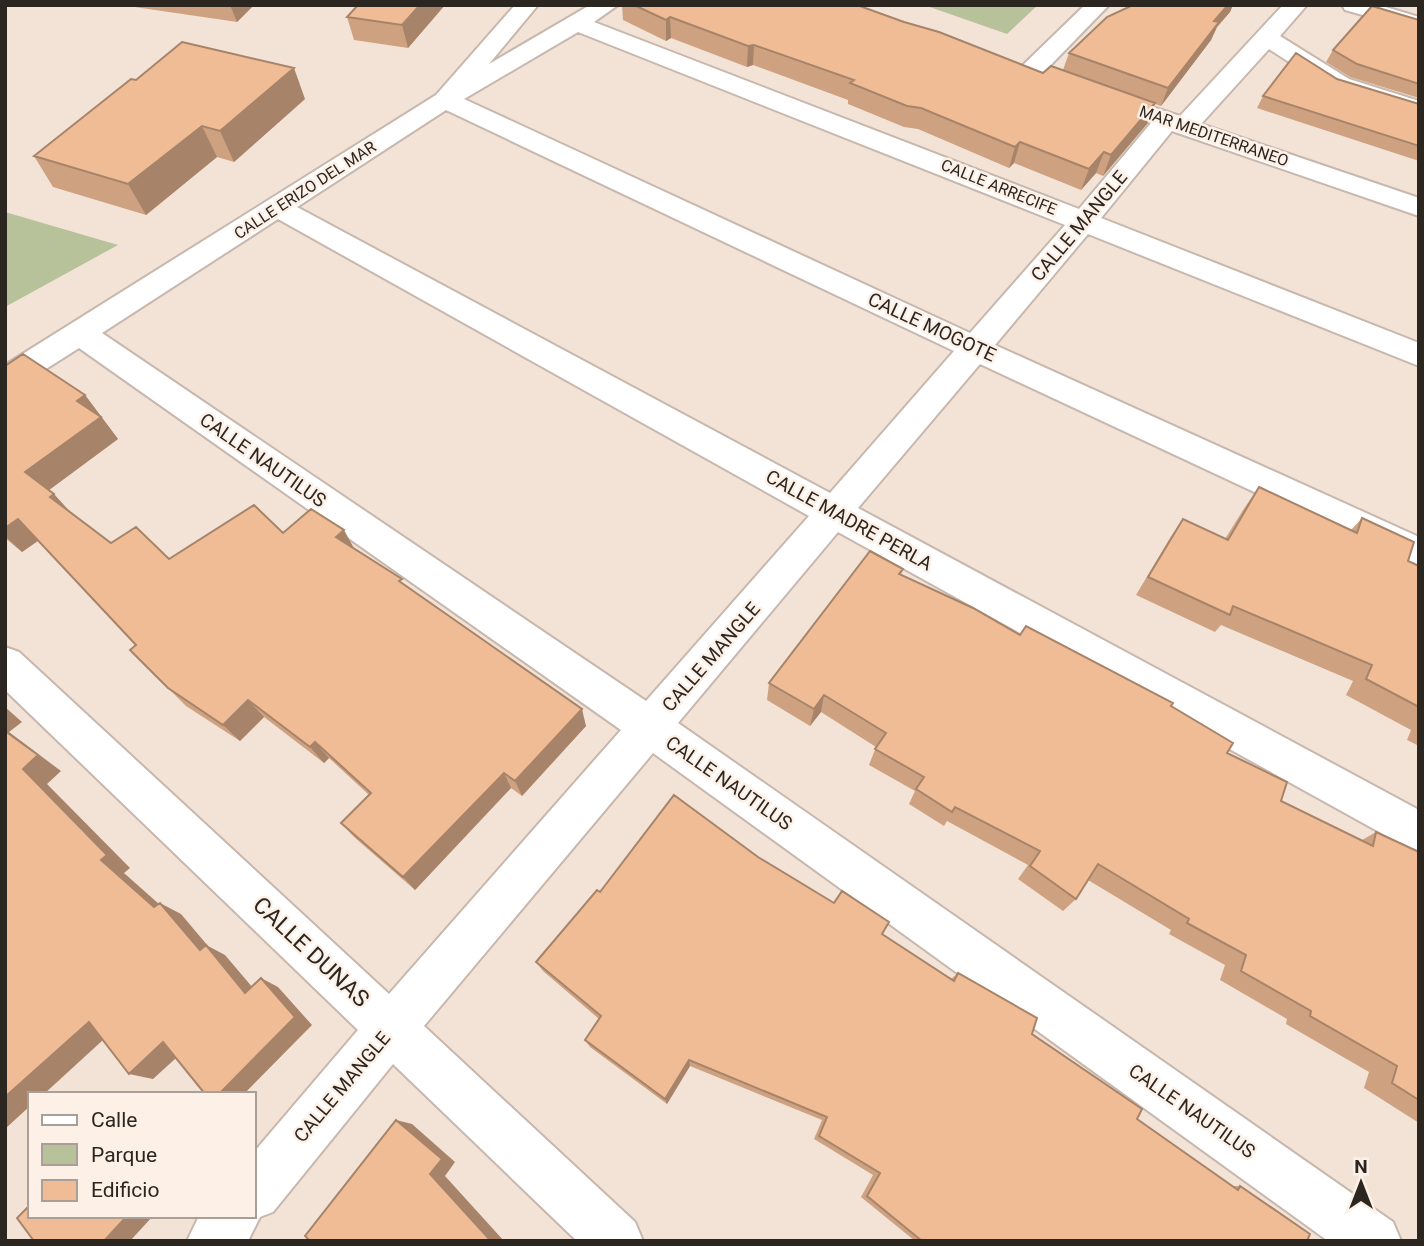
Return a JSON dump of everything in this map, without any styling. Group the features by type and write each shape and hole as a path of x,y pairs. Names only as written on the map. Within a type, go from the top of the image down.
{"street":[{"path":"445,100 527,5"},
{"name":"CALLE ERIZO DEL MAR","path":"5,380 445,100 607,5"},
{"path":"1031,71 1098,5"},
{"name":"CALLE MANGLE","path":"256,1191 391,1028 1084,221 1176,123 1296,5"},
{"path":"1353,5 1419,24"},
{"name":"CALLE ARRECIFE","path":"578,24 1419,355"},
{"path":"1266,37 1340,84 1419,109"},
{"path":"1006,62 1056,80"},
{"name":"CALLE MOGOTE","path":"445,100 1419,554"},
{"name":"MAR MEDITERRANEO","path":"1118,103 1419,208"},
{"name":"CALLE MADRE PERLA","path":"279,208 1419,833"},
{"name":"CALLE NAUTILUS","path":"80,333 650,727 1374,1241"},
{"name":"CALLE DUNAS","path":"5,664 617,1241"},
{"path":"214,1241 232,1218"}],"green space":[{"path":"924,5 1038,5 1007,34"},
{"path":"5,212 118,245 5,307"}],"building":[{"path":"358,5 420,5 402,25 347,17"},
{"path":"634,5 857,5 939,32 1043,73 1051,66 1155,103 1111,155 1104,152 1089,169 1020,142 1015,147 921,108 907,106 850,83 854,80 754,45 748,46 670,17 666,20"},
{"path":"1133,5 1228,5 1214,21 1219,22 1168,88 1069,53 1107,17"},
{"path":"1372,6 1419,20 1419,84 1357,64 1333,50"},
{"path":"182,42 294,68 220,131 202,126 128,184 34,156 131,79 136,80"},
{"path":"1296,53 1337,79 1419,104 1419,146 1263,96"},
{"path":"23,354 85,395 77,401 101,417 25,472 54,494 50,497 111,543 136,527 169,559 254,505 283,533 311,509 344,530 336,537 402,579 399,581 582,709 515,781 504,773 403,877 341,823 371,793 315,742 310,747 248,700 223,725 168,688 130,650 136,645 18,519 5,528 5,366"},
{"path":"1259,487 1357,533 1362,518 1414,542 1408,561 1419,566 1419,707 1366,679 1372,665 1233,606 1230,615 1148,577 1183,519 1228,540"},
{"path":"870,551 903,569 899,574 973,608 1020,635 1026,626 1173,703 1171,706 1233,743 1227,753 1287,782 1281,801 1373,846 1376,832 1419,852 1419,1100 1392,1083 1397,1066 1310,1016 1311,1011 1241,971 1246,955 1187,923 1189,919 1098,864 1076,899 1030,866 1040,851 955,807 952,812 916,789 924,777 875,749 886,733 824,695 814,709 769,683"},
{"path":"5,731 38,755 23,769 107,855 101,860 154,907 160,903 200,950 206,945 245,993 261,978 295,1017 221,1092 203,1092 163,1042 129,1074 89,1022 5,1097"},
{"path":"674,795 758,857 834,903 842,891 889,922 882,934 954,981 958,973 1037,1018 1032,1034 1142,1109 1137,1119 1238,1190 1240,1186 1310,1234 1307,1241 922,1241 867,1196 880,1173 819,1136 827,1117 689,1060 665,1099 585,1040 601,1016 536,962 597,890 600,892"},
{"path":"396,1120 442,1159 430,1174 491,1241 310,1241 305,1236"},
{"path":"28,1207 28,1218 125,1218 104,1241 34,1241 17,1218"}]}
